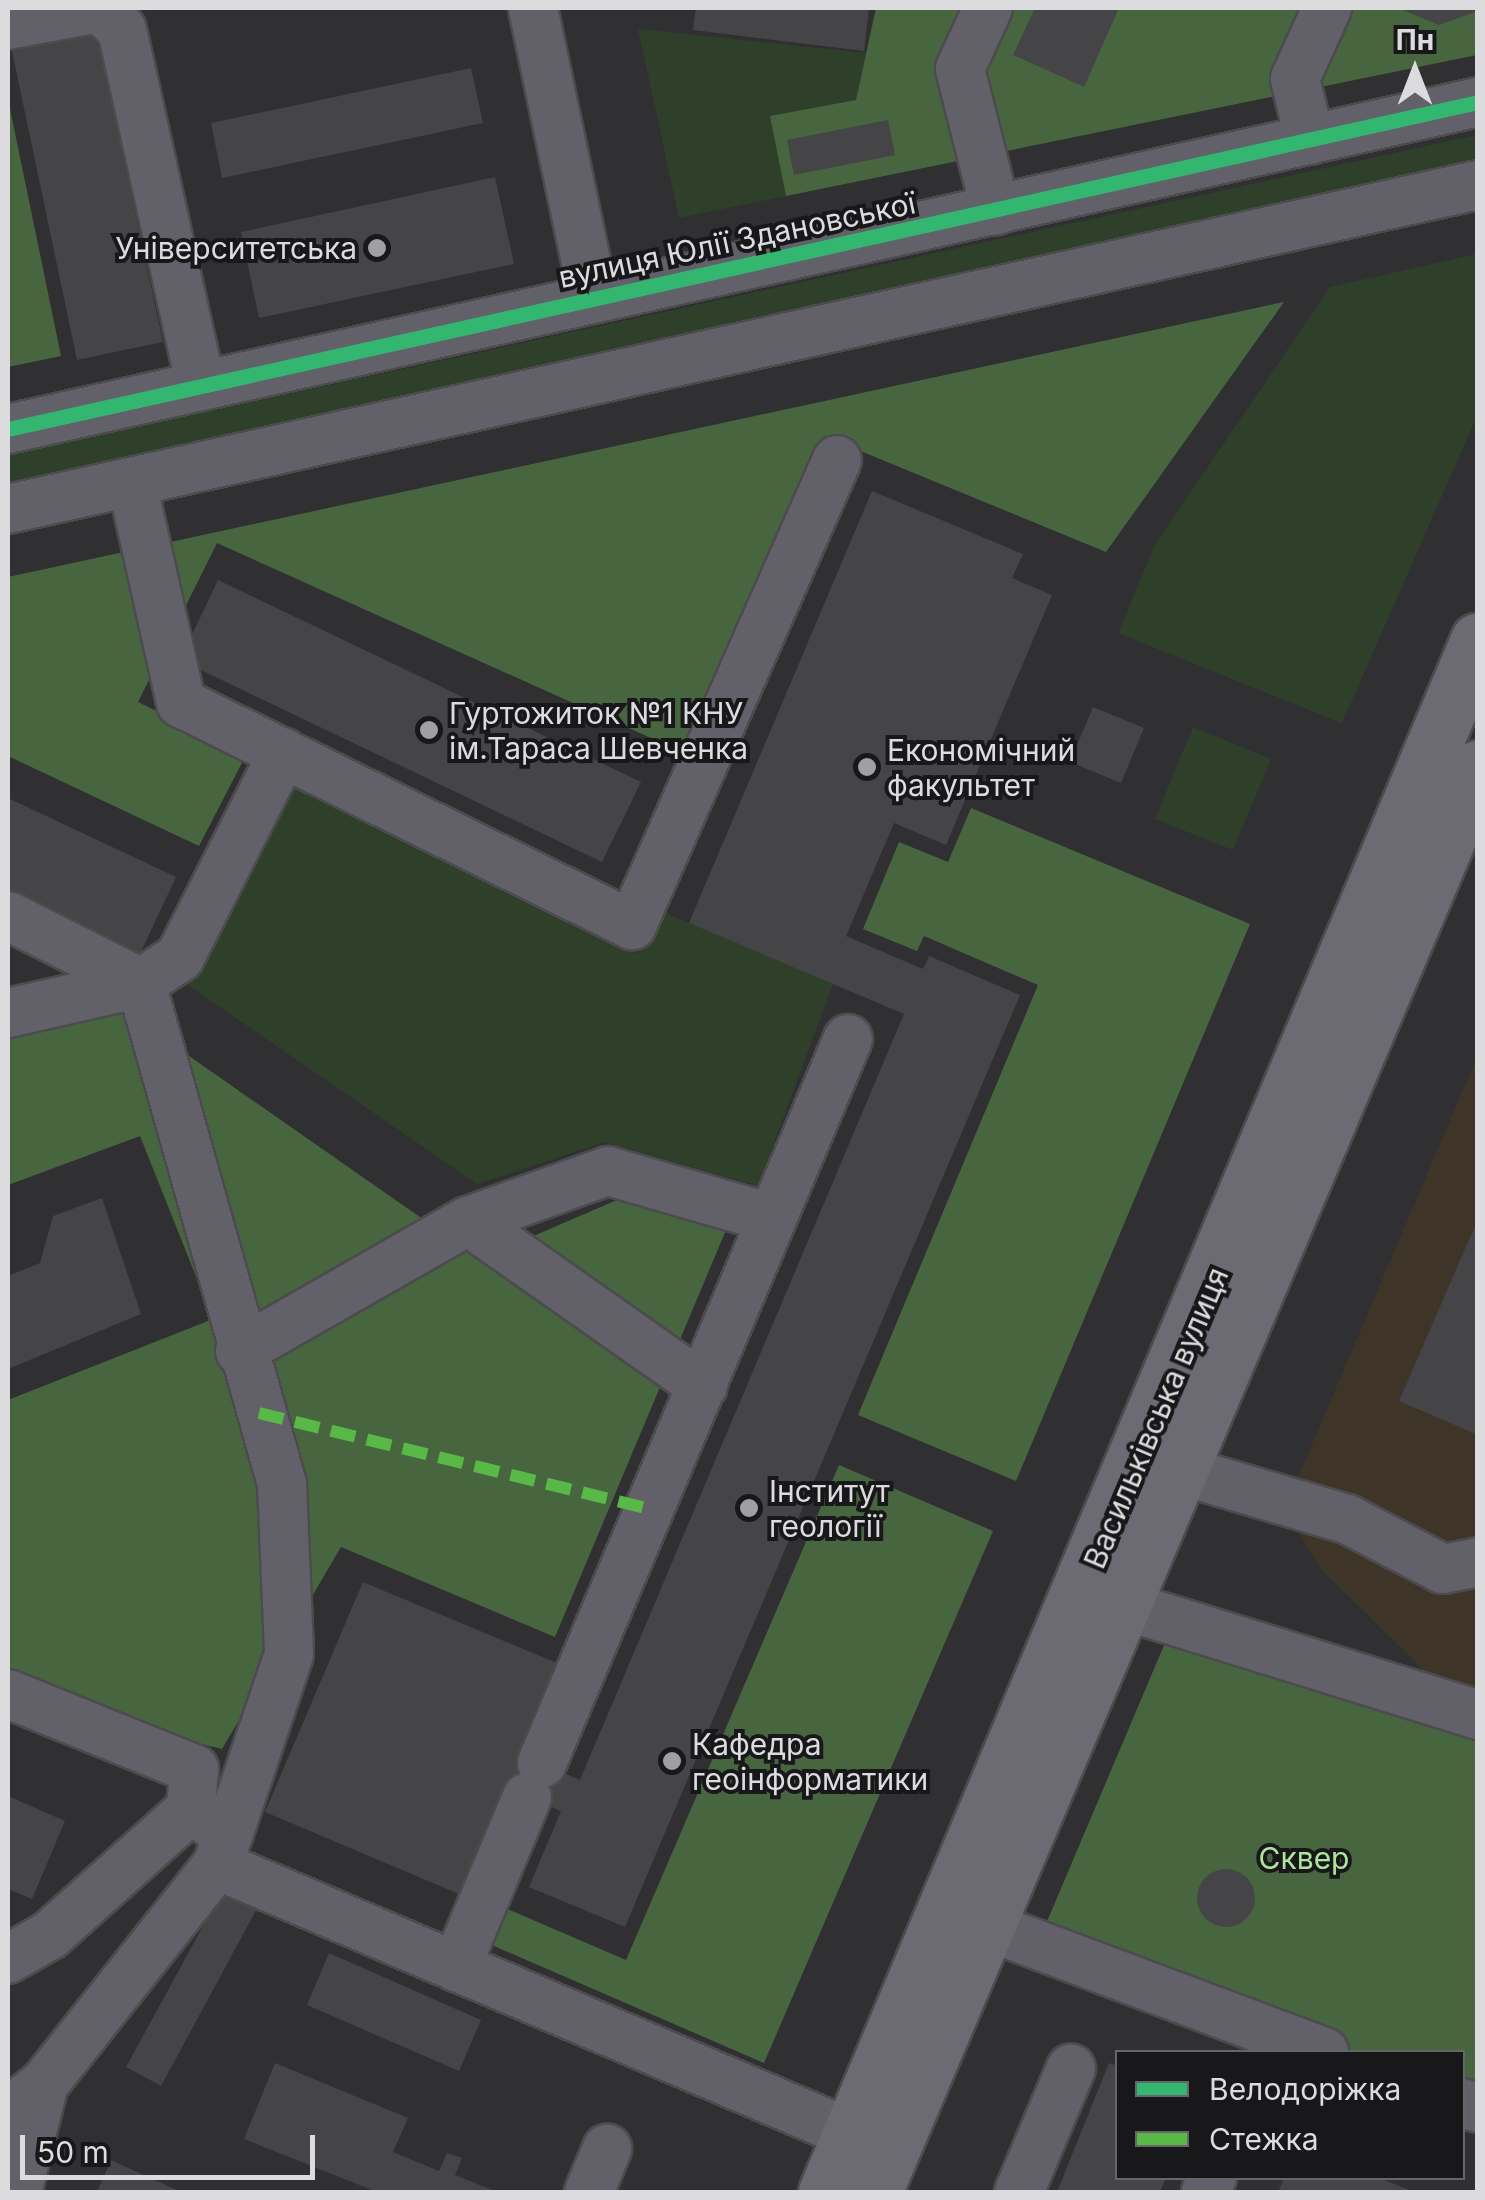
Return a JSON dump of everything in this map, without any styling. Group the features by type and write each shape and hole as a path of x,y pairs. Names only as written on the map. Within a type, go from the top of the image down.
{"main road":[{"name":"Васильківська вулиця","path":"826,2192 1478,640"},
{"name":"Васильківська вулиця","path":"874,2192 1478,768"}],"street":[{"path":"8,25 100,8 122,30 200,386"},
{"path":"533,8 594,299"},
{"path":"988,8 960,69 996,211"},
{"path":"1310,140 1295,79 1327,8"},
{"name":"вулиця Юлії Здановської","path":"8,429 1478,102"},
{"path":"8,509 1478,185"},
{"path":"132,483 181,703 632,925 836,460"},
{"path":"8,1013 142,983 180,957 283,753"},
{"path":"8,916 142,983 240,1351 282,1484 289,1654 212,1836 44,2084 8,2112"},
{"path":"456,1967 848,1039"},
{"path":"240,1351 468,1221 608,1172 771,1218"},
{"path":"468,1221 703,1386"},
{"path":"1180,1470 1347,1520 1443,1569 1478,1562"},
{"path":"1123,1605 1478,1716"},
{"path":"8,1694 194,1769 212,1836 456,1967 851,2134"},
{"path":"8,1959 212,1836"},
{"path":"987,1926 1267,2043 1311,2050"},
{"path":"1019,2192 1071,2068"},
{"path":"18,2192 44,2084"},
{"path":"589,2192 607,2148"}],"shaded area":[{"path":"1477,1057 1477,1723 1322,1570 1284,1510"}],"green space":[{"path":"876,8 1477,8 1477,55 786,196 770,116 856,100"},
{"path":"638,29 866,53 856,100 771,116 786,196 679,218"},
{"path":"8,99 61,356 8,367"},
{"path":"1477,135 1477,173 8,490 8,455"},
{"path":"1477,254 1477,416 1342,723 1118,633 1155,545 1330,287"},
{"path":"1284,302 1106,552 824,436 682,752 217,543 138,702 246,755 199,846 8,756 8,577"},
{"path":"1193,727 1271,759 1233,850 1155,819"},
{"path":"296,786 638,954 656,909 833,984 758,1186 605,1142 477,1184 188,985"},
{"path":"971,808 1250,924 1016,1481 858,1415 1038,985 924,936 917,951 863,929 899,842 948,862"},
{"path":"129,1014 480,1259 617,1200 726,1230 555,1637 341,1547 222,1749 87,1716 8,1677 8,1400 213,1319 140,1136 8,1185 8,1027"},
{"path":"839,1465 993,1531 764,2063 487,1943 503,1907 626,1960"},
{"name":"Сквер","path":"1165,1643 1477,1739 1477,2097 1465,2092 1465,2050 1350,2050 1040,1938"}],"building":[{"path":"696,8 869,8 864,51 693,30"},
{"path":"1035,8 1119,8 1084,87 1013,55"},
{"path":"1398,8 1478,8 1478,11 1439,25"},
{"path":"97,34 163,342 77,360 12,51"},
{"path":"471,68 483,123 222,178 211,123"},
{"path":"888,120 895,155 794,175 787,140"},
{"name":"Університетська","path":"495,177 514,264 259,318 241,232"},
{"name":"Інститут геології","path":"872,491 1023,554 1012,578 1052,595 946,845 894,823 846,936 923,969 929,956 1020,995 625,1927 529,1887 561,1811 511,1790 466,1897 265,1812 363,1582 564,1666 526,1757 580,1780 904,1014 689,923"},
{"name":"Гуртожиток №1 КНУ ім.Тараса Шевченка","path":"218,580 641,782 602,862 180,660"},
{"path":"1093,707 1144,728 1121,783 1070,762"},
{"path":"8,798 176,877 139,956 8,894"},
{"path":"102,1198 141,1314 8,1369 8,1276 40,1263 53,1216"},
{"path":"1478,1219 1478,1435 1399,1401"},
{"path":"8,1796 65,1821 32,1899 8,1889"},
{"path":"1226,1869 1247,1877 1255,1898 1247,1919 1226,1927 1205,1919 1197,1898 1205,1877"},
{"path":"225,1886 259,1905 161,2086 126,2067"},
{"path":"329,1953 481,2020 459,2071 307,2005"},
{"path":"275,2063 408,2118 393,2152 439,2171 447,2153 462,2158 455,2175 497,2192 377,2192 244,2139"},
{"path":"1109,2063 1115,2065 1115,2180 1165,2180 1160,2192 1057,2192"},
{"path":"111,2160 181,2192 97,2192"},
{"path":"1283,2180 1384,2180 1415,2192 1278,2192"}],"marked path":[{"path":"259,1413 651,1509"}],"cycle path":[{"path":"8,429 1478,102"}],"place":[{"name":"Університетська","path":"377,248"},
{"name":"Гуртожиток №1 КНУ ім.Тараса Шевченка","path":"429,730"},
{"name":"Економічний факультет","path":"867,767"},
{"name":"Інститут геології","path":"749,1508"},
{"name":"Кафедра геоінформатики","path":"672,1761"}]}
